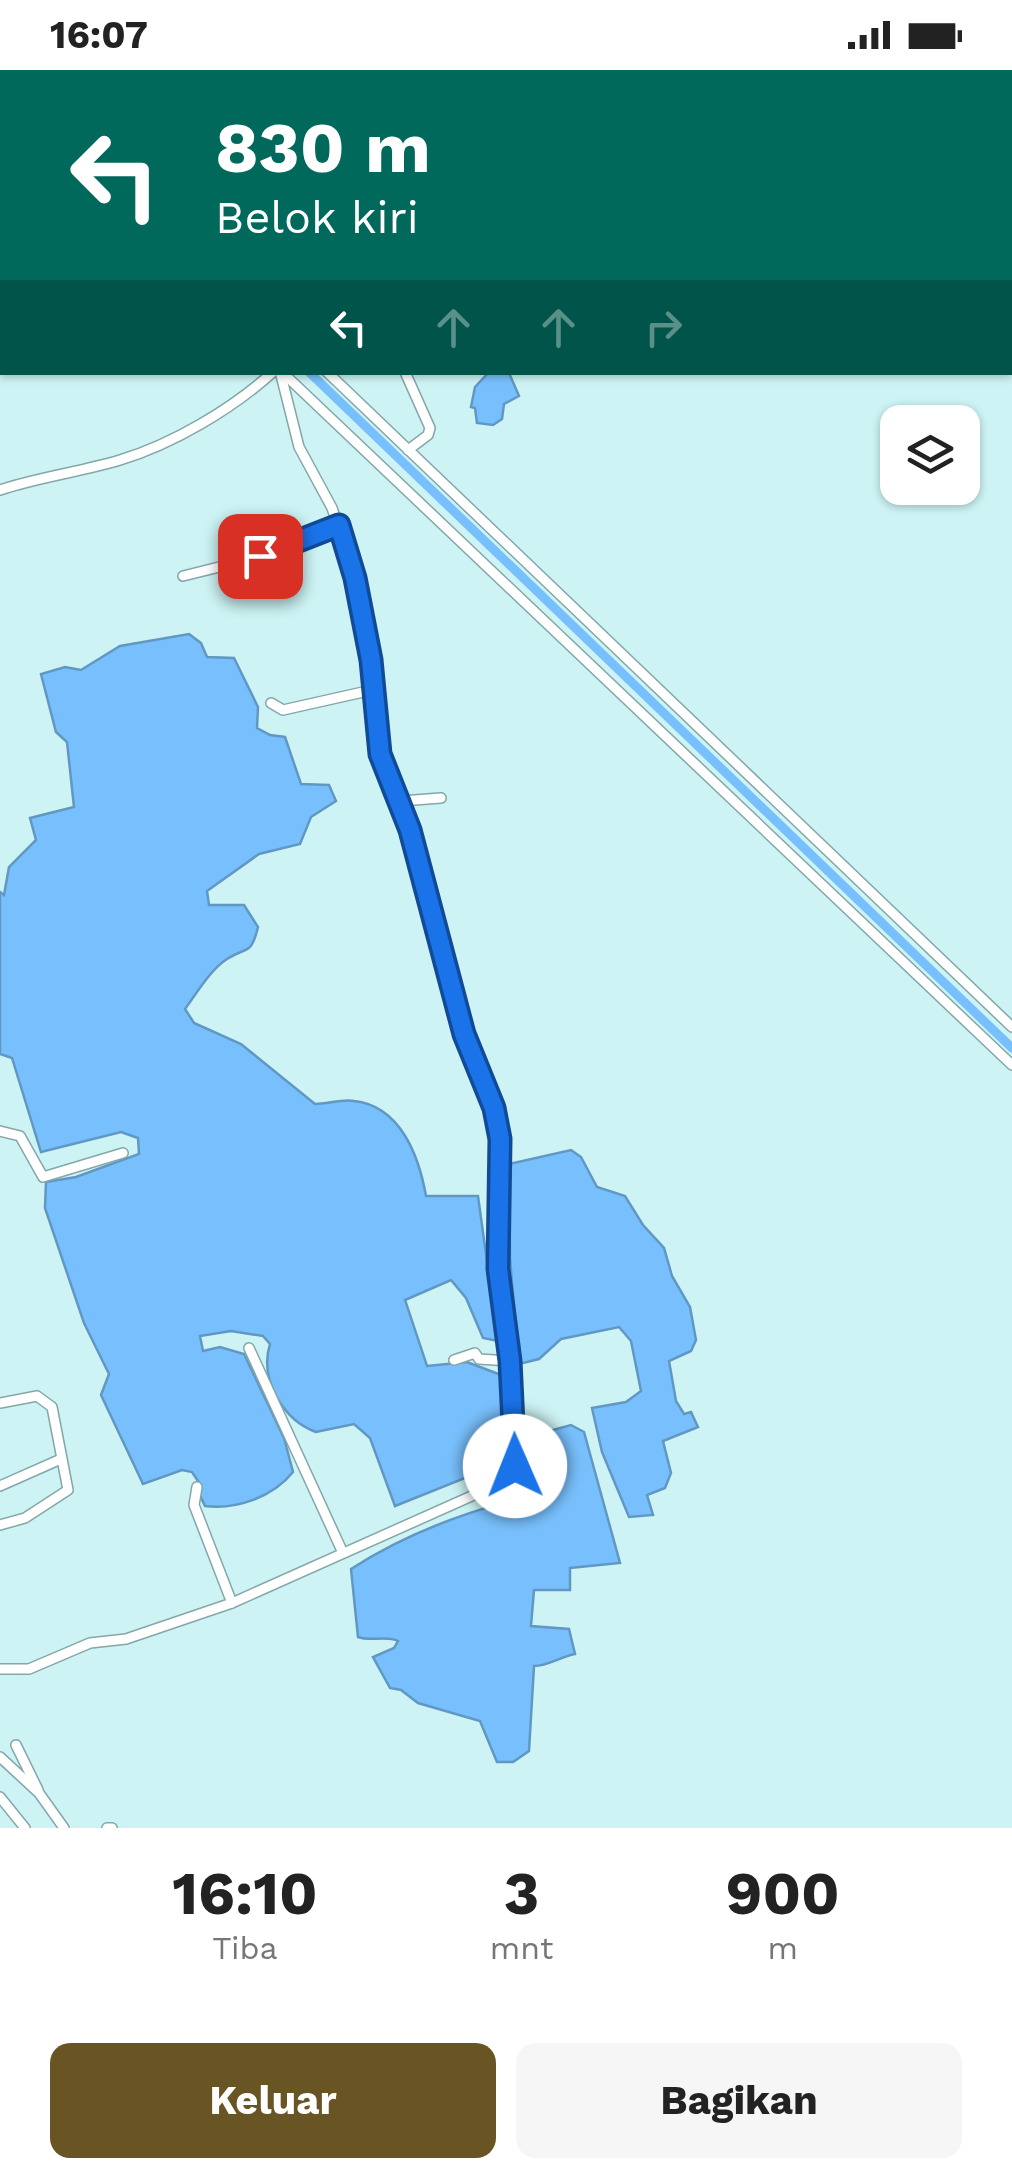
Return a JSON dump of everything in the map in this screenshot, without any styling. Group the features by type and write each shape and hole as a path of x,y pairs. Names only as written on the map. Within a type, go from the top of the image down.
{"street":[{"path":"0,490 151,448 235,402 275,375"},
{"path":"0,1669 30,1669 90,1643 126,1639 232,1603 503,1482 511,1474 517,1455 510,1361 499,1292 496,1175 500,1139 494,1108 464,1034 401,801 380,754 355,578 339,525 298,448 280,375"},
{"path":"282,375 1012,1065"},
{"path":"330,375 1012,1027"},
{"path":"405,375 430,428 408,450"},
{"path":"183,576 260,556 339,525"},
{"path":"271,703 284,710 372,690"},
{"path":"401,801 441,798"},
{"path":"0,1132 20,1136 43,1177 124,1154"},
{"path":"249,1348 342,1553"},
{"path":"454,1360 474,1353 479,1359 510,1361"},
{"path":"0,1403 25,1396 43,1397 54,1414 68,1490 25,1518 0,1525"},
{"path":"0,1486 61,1459"},
{"path":"196,1487 194,1505 232,1603"},
{"path":"16,1745 39,1793 64,1828"},
{"path":"0,1758 39,1793"},
{"path":"0,1796 25,1828"}],"water":[{"path":"486,375 510,375 519,396 504,404 502,419 493,425 477,423 475,408 471,407 475,387"},
{"path":"189,634 201,643 207,657 234,658 258,707 257,728 285,737 301,784 329,785 336,801 311,817 300,844 259,854 207,891 209,905 244,905 258,927 250,946 215,969 185,1009 194,1023 241,1044 315,1104 354,1101 384,1112 413,1150 426,1196 478,1196 498,1341 483,1338 466,1298 451,1280 405,1300 427,1366 467,1362 501,1375 505,1462 395,1506 370,1438 354,1424 316,1432 293,1418 271,1384 267,1357 270,1344 263,1336 231,1331 200,1336 203,1351 220,1347 244,1354 284,1438 293,1472 265,1495 217,1507 205,1506 200,1484 192,1472 182,1470 143,1484 101,1395 109,1374 84,1323 45,1208 46,1182 76,1177 139,1154 138,1138 121,1132 41,1152 12,1058 0,1054 0,892 4,895 9,867 36,840 30,818 74,807 67,742 56,732 41,674 65,667 81,670 120,646"},
{"path":"571,1150 581,1157 597,1187 625,1196 664,1248 672,1276 690,1307 696,1340 691,1351 669,1361 676,1401 684,1414 691,1412 698,1427 663,1441 671,1473 665,1488 647,1495 653,1515 629,1517 602,1452 592,1408 626,1402 641,1391 631,1341 619,1327 561,1339 539,1359 519,1364 510,1259 509,1164"},
{"path":"571,1425 584,1432 620,1563 570,1568 570,1590 534,1590 531,1626 569,1629 575,1654 534,1666 529,1751 513,1762 497,1762 480,1721 418,1703 401,1690 390,1688 373,1657 394,1648 398,1641 358,1637 351,1569 437,1525 530,1496 538,1484 531,1436"}],"waterway":[{"path":"312,375 1012,1048"}],"route":[{"path":"260,556 339,525 355,578 371,660 375,735 410,830 464,1034 494,1108 500,1139 496,1175 499,1292 510,1361 515,1466"}]}
